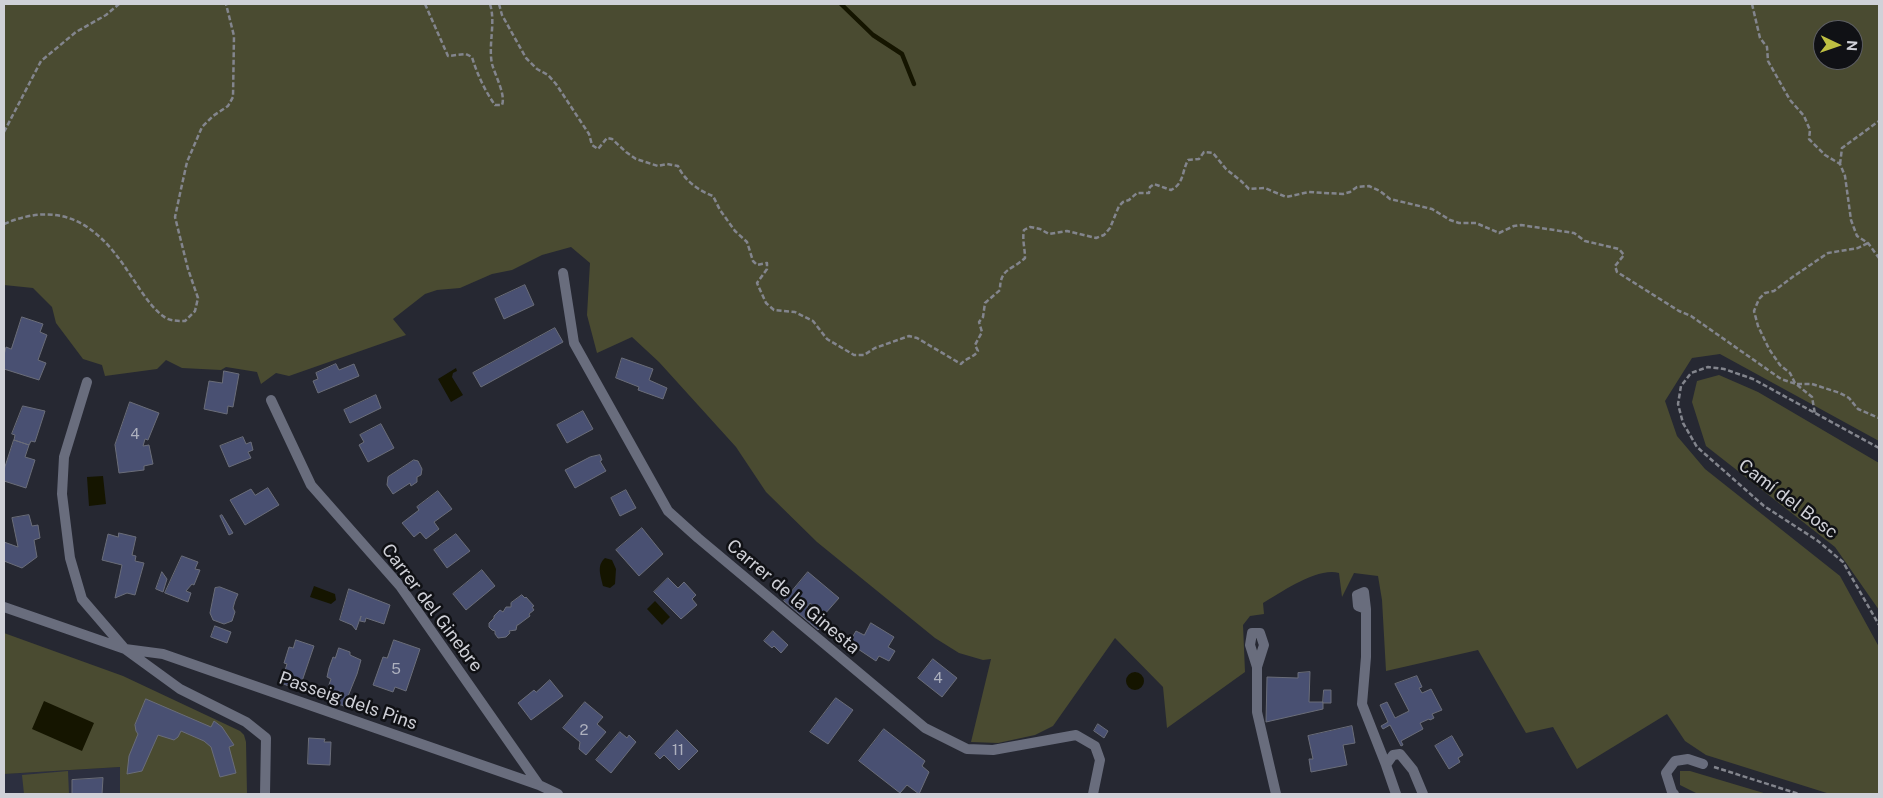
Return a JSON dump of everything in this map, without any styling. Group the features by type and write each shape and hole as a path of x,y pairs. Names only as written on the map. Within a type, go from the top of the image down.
{"street":[{"name":"Carrer de la Ginesta","path":"563,273 574,343 668,511 925,728 966,750 993,750 1076,735 1095,746 1100,760 1093,794"},
{"path":"87,382 64,457 62,494 70,558 82,599 125,649 180,689 246,722 266,738 265,794"},
{"name":"Carrer del Ginebre","path":"271,400 311,485 400,586 539,786"},
{"path":"4,607 125,649"},
{"path":"1366,609 1366,657 1362,704 1396,794"},
{"name":"Passeig dels Pins","path":"125,649 163,654 558,794"},
{"path":"1257,667 1257,712 1276,794"},
{"path":"1386,765 1392,755 1400,754 1413,770 1423,794"},
{"path":"1674,794 1666,773 1675,760 1688,759 1703,764"}],"path":[{"path":"4,132 41,61 76,32 106,15 119,4"},
{"path":"4,224 29,216 52,214 70,217 97,233 108,244 142,292 162,316 172,321 185,321 194,311 198,298 188,270 175,217 188,162 202,127 213,116 228,106 233,97 234,36 226,4"},
{"path":"425,4 448,56 466,54 472,57 475,70 480,75 488,95 495,105 502,105 504,101 492,62 492,12 490,4"},
{"path":"499,4 502,15 517,45 526,58 556,84 589,134 592,145 598,148 607,138 612,138 636,159 658,166 667,164 678,166 681,172 701,192 713,196 720,210 735,231 747,242 752,261 756,265 767,263 767,270 757,283 766,303 774,310 794,312 813,321 827,339 854,355 864,355 875,348 909,336 916,338 961,364 965,359 974,357 978,351 975,345 982,332 979,322 983,317 985,303 1000,290 1000,280 1004,272 1025,258 1025,246 1022,239 1024,230 1030,227 1049,234 1067,230 1096,238 1104,235 1110,228 1119,206 1123,202 1129,200 1137,193 1149,194 1150,187 1154,184 1171,190 1176,187 1184,174 1184,166 1188,160 1199,159 1204,152 1213,153 1226,169 1241,180 1249,189 1266,188 1286,197 1309,192 1343,194 1357,187 1369,186 1380,191 1390,199 1403,200 1414,205 1432,209 1459,223 1476,222 1499,233 1521,225 1574,234 1585,240 1619,249 1624,255 1615,266 1617,272 1678,311 1691,316 1781,379 1796,384 1812,384 1840,393 1849,398 1858,409 1879,418"},
{"path":"1752,4 1760,38 1767,47 1768,61 1790,100 1804,116 1810,130 1809,138 1825,155 1840,164"},
{"path":"1879,120 1842,148 1840,164 1845,176 1851,220 1857,236 1868,244 1879,258"},
{"path":"1815,414 1812,397 1796,384 1790,373 1780,365 1758,326 1754,311 1765,293 1774,291 1828,254 1868,244"},
{"name":"Camí del Bosc","path":"1879,448 1753,379 1724,369 1708,367 1691,373 1681,386 1678,404 1684,423 1697,447 1764,506 1818,541 1843,562 1879,625"},
{"path":"1703,764 1799,794"}],"shaded area":[{"path":"4,4 1879,4 1879,441 1720,354 1692,358 1665,401 1677,436 1705,469 1840,576 1879,647 1879,794 1830,794 1706,755 1685,741 1667,714 1577,769 1553,727 1526,733 1478,650 1386,671 1382,600 1378,576 1354,573 1342,597 1339,573 1330,572 1310,577 1263,603 1264,614 1250,616 1243,625 1245,672 1167,728 1163,687 1115,638 1053,726 1035,735 998,743 971,742 991,659 983,660 959,653 935,638 817,542 766,492 736,447 659,362 632,337 597,353 587,315 590,263 571,247 542,255 512,270 492,274 460,288 437,290 425,294 393,319 406,335 289,376 276,373 261,384 257,372 226,367 221,370 182,368 166,360 157,369 105,376 102,365 83,359 56,323 52,307 33,288 4,285"},
{"path":"456,368 457,371 453,373 452,377 463,395 451,402 438,379"},
{"path":"1719,375 1758,392 1879,463 1879,610 1835,547 1706,446 1692,402 1697,381"},
{"path":"103,476 106,504 89,506 87,477"},
{"path":"605,558 612,560 616,569 615,584 610,588 603,586 600,575 601,564"},
{"path":"314,586 335,594 336,600 331,604 310,597"},
{"path":"655,601 670,617 662,625 647,609"},
{"path":"4,633 123,676 240,731 244,735 246,742 247,794 120,794 120,767 4,774"},
{"path":"1131,672 1139,672 1144,677 1142,688 1131,690 1126,685 1126,677"},
{"path":"44,701 94,723 82,751 32,729"},
{"path":"121,767 120,794 4,794 4,774"},
{"path":"68,771 69,794 24,794 22,775"},
{"path":"1680,771 1690,771 1767,794 1698,794 1680,785"}],"building":[{"path":"525,285 534,305 504,319 495,299"},
{"path":"22,317 43,324 40,332 47,335 38,360 46,363 39,380 4,369 6,347 11,349"},
{"path":"555,328 563,342 481,387 473,373"},
{"path":"622,358 653,369 649,380 667,388 663,399 638,390 639,387 616,378"},
{"path":"336,364 339,370 354,364 359,376 318,393 313,381 318,379 316,373"},
{"path":"224,371 239,374 233,407 228,406 227,414 204,409 209,381 222,383"},
{"path":"376,395 381,408 350,423 344,410"},
{"path":"130,402 159,413 148,440 145,439 143,446 149,445 153,464 144,466 144,470 119,473 115,445"},
{"path":"23,406 45,411 35,442 31,441 29,445 14,440 15,435 12,434"},
{"path":"583,411 593,429 567,443 557,425"},
{"path":"381,424 394,448 368,462 359,445 364,442 360,435"},
{"path":"243,437 246,444 251,442 253,450 248,452 251,458 229,467 220,446"},
{"path":"14,440 29,445 25,457 35,460 26,488 4,481 4,470"},
{"path":"600,455 602,460 600,461 606,471 575,488 565,470 590,457"},
{"path":"414,460 418,461 422,469 421,475 417,477 417,482 411,486 410,483 393,494 387,485 388,477"},
{"path":"268,488 279,505 245,525 230,500 251,489 255,495"},
{"path":"626,490 636,508 620,516 611,498"},
{"path":"438,491 452,509 434,522 439,529 426,539 420,532 414,537 402,523 419,510 417,507"},
{"path":"29,515 32,526 38,525 40,538 34,540 37,557 22,568 4,561 4,542 18,547 12,518"},
{"path":"222,515 233,533 229,535 220,516"},
{"path":"642,528 663,554 639,576 616,550"},
{"path":"119,533 136,537 132,555 136,556 135,561 144,563 135,595 127,593 115,598 122,565 102,560 108,534 118,537"},
{"path":"456,534 470,551 447,568 434,550"},
{"path":"182,556 198,562 195,569 200,570 194,585 192,584 186,591 191,593 188,602 165,593"},
{"path":"482,570 495,586 466,610 453,594"},
{"path":"162,572 167,579 163,592 156,589"},
{"path":"808,572 839,598 824,615 810,603 807,607 826,622 818,630 784,601"},
{"path":"668,578 678,588 684,582 696,595 692,599 697,605 681,619 654,592"},
{"path":"220,587 238,594 233,608 235,612 232,621 224,624 213,620 210,613 215,588"},
{"path":"349,589 390,605 384,624 366,618 365,622 360,621 361,616 356,630 352,625 340,620"},
{"path":"522,595 534,606 532,607 534,610 529,614 530,616 517,625 516,630 509,631 510,633 506,637 498,638 495,631 489,627 489,623 500,610 503,612 506,607 511,607 511,603"},
{"path":"871,623 894,637 888,647 895,651 889,661 879,656 876,661 849,643 856,631 864,635"},
{"path":"215,626 231,632 227,643 211,637"},
{"path":"773,631 788,645 781,653 774,646 772,648 764,641"},
{"path":"296,640 314,646 299,690 281,683 287,664 284,663 289,647 293,648"},
{"path":"394,640 420,649 406,691 395,687 393,692 373,685 383,657 387,658"},
{"path":"339,648 350,652 350,655 361,660 344,706 324,699 331,679 327,677 329,668"},
{"path":"933,659 957,678 942,697 918,678"},
{"path":"1310,672 1309,702 1323,702 1323,709 1266,722 1267,677 1298,678 1298,673"},
{"path":"1417,676 1422,687 1419,688 1422,693 1431,689 1442,710 1432,714 1434,718 1420,723 1423,729 1401,741 1403,745 1401,746 1390,725 1383,729 1381,726 1388,722 1380,705 1387,702 1395,718 1409,711 1395,684"},
{"path":"550,680 563,696 531,720 518,703 534,690 536,692"},
{"path":"1324,690 1331,690 1331,703 1323,703"},
{"path":"836,698 853,710 828,744 810,732"},
{"path":"146,699 211,727 214,721 222,727 234,745 229,747 236,773 220,777 211,747 204,741 181,731 174,740 158,735 142,771 127,774 129,756 138,734 135,725"},
{"path":"585,702 603,717 597,724 606,732 586,755 579,749 580,742 563,728"},
{"path":"1098,724 1108,731 1104,738 1094,731"},
{"path":"1352,726 1355,743 1343,745 1347,765 1311,772 1309,759 1313,759 1308,736"},
{"path":"884,729 925,761 922,766 929,772 919,794 907,785 900,793 859,761"},
{"path":"677,730 698,751 679,770 664,755 660,759 655,754"},
{"path":"620,732 627,738 629,735 636,742 611,773 596,760"},
{"path":"1452,736 1463,755 1458,758 1460,762 1449,769 1435,746"},
{"path":"309,738 325,739 324,742 331,742 330,765 308,764"},
{"path":"103,778 102,794 72,794 72,780"}],"waterway":[{"path":"841,4 873,35 902,54 914,84"}]}
